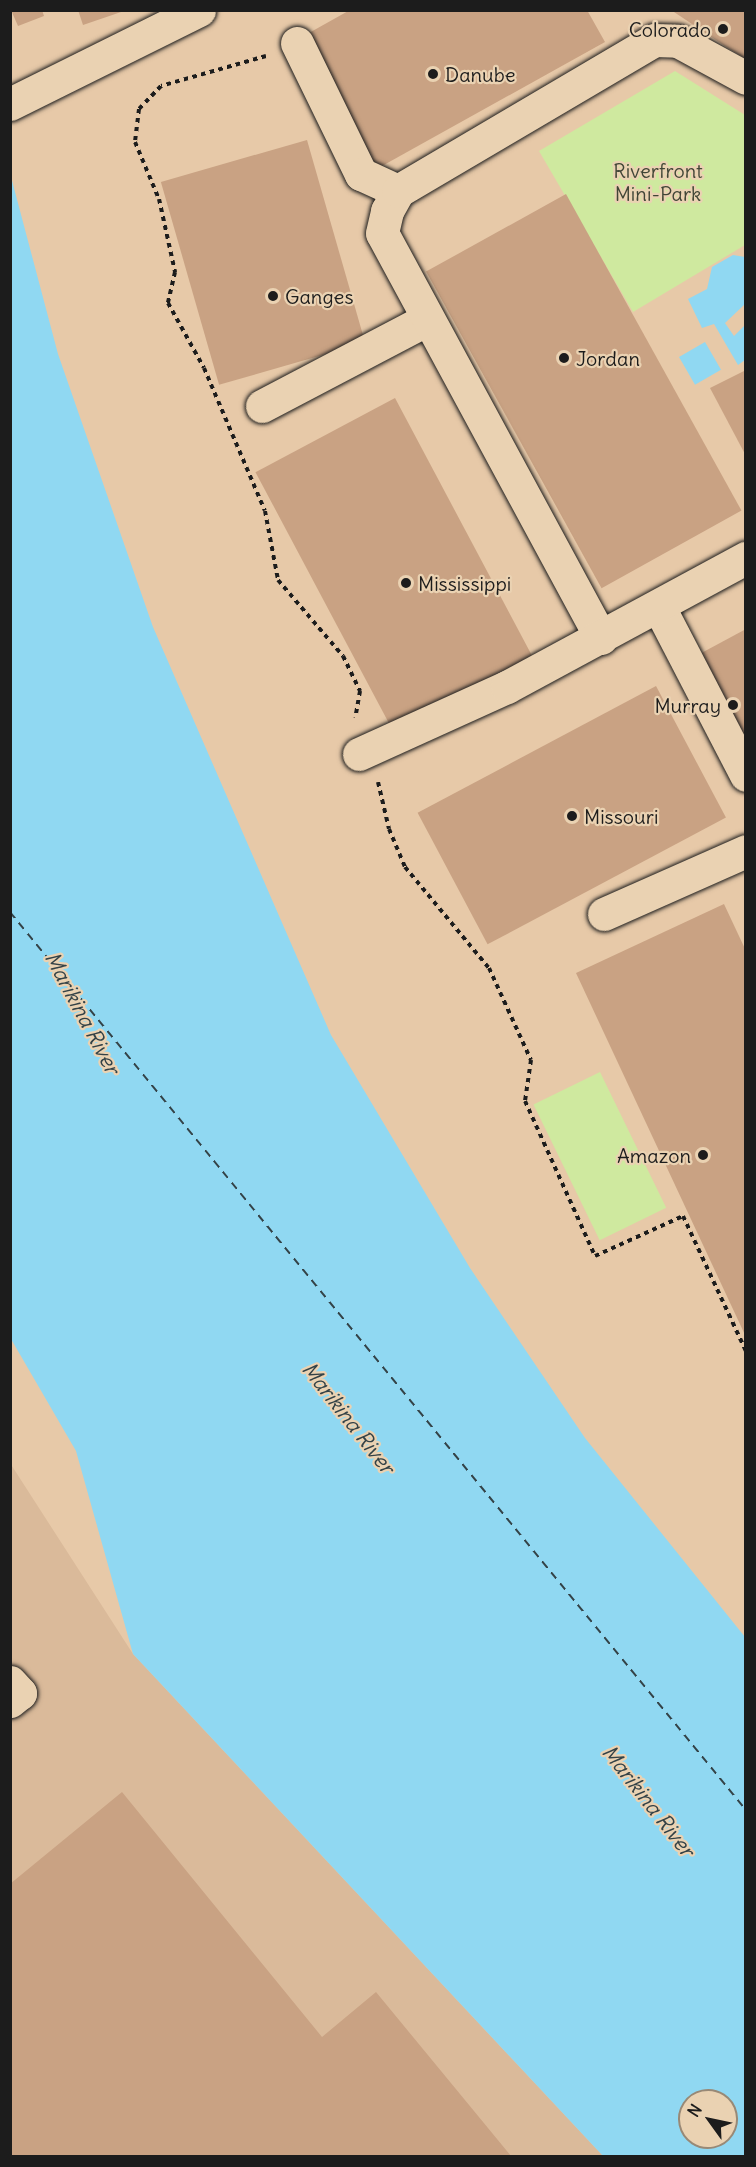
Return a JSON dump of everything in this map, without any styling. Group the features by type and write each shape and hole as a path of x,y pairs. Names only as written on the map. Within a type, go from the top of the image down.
{"main road":[{"path":"10,104 140,42 199,10"},
{"path":"601,638 382,233 398,191 654,40 678,41 746,78"},
{"path":"297,43 361,174 398,191"},
{"path":"262,406 428,319"},
{"path":"359,754 507,687 746,558"},
{"path":"659,607 746,775"},
{"path":"604,914 746,851"},
{"path":"10,1682 20,1694 10,1701"}],"shaded area":[{"path":"10,1463 133,1654 603,2156 11,2156"}],"green space":[{"name":"Riverfront Mini-Park","path":"675,71 745,115 745,245 633,312 539,151"},
{"path":"600,1072 666,1208 600,1240 533,1104"}],"water":[{"name":"Marikina River","path":"10,173 58,354 153,627 331,1035 470,1268 585,1438 745,1637 745,2156 603,2156 133,1654 76,1451 11,1339"},
{"path":"733,255 745,257 745,304 725,323 734,336 745,325 745,360 738,365 714,324 702,328 688,299 707,289 712,267"},
{"path":"705,342 721,370 695,385 679,357"}],"building":[{"path":"11,10 42,10 44,16 18,26"},
{"path":"78,10 124,10 124,11 83,25"},
{"name":"Danube","path":"350,10 587,10 605,42 373,171 300,38"},
{"name":"Colorado","path":"671,10 746,10 746,59 728,48"},
{"name":"Ganges","path":"307,140 365,343 219,385 161,182"},
{"name":"Jordan","path":"566,194 742,511 602,588 426,272"},
{"path":"746,370 746,456 710,388"},
{"name":"Mississippi","path":"395,398 534,660 395,734 255,472"},
{"name":"Murray","path":"746,629 746,752 694,657"},
{"name":"Missouri","path":"656,686 726,818 488,944 418,813"},
{"name":"Amazon","path":"724,904 746,951 746,1337 576,973"},
{"path":"122,1792 322,2037 376,1992 511,2156 10,2156 10,1884"}],"ferry route":[{"path":"10,912 746,1810"}],"place":[{"name":"Colorado","path":"723,29"},
{"name":"Danube","path":"433,74"},
{"name":"Ganges","path":"273,296"},
{"name":"Jordan","path":"564,358"},
{"name":"Mississippi","path":"406,583"},
{"name":"Murray","path":"733,705"},
{"name":"Missouri","path":"572,816"},
{"name":"Amazon","path":"703,1155"}]}
